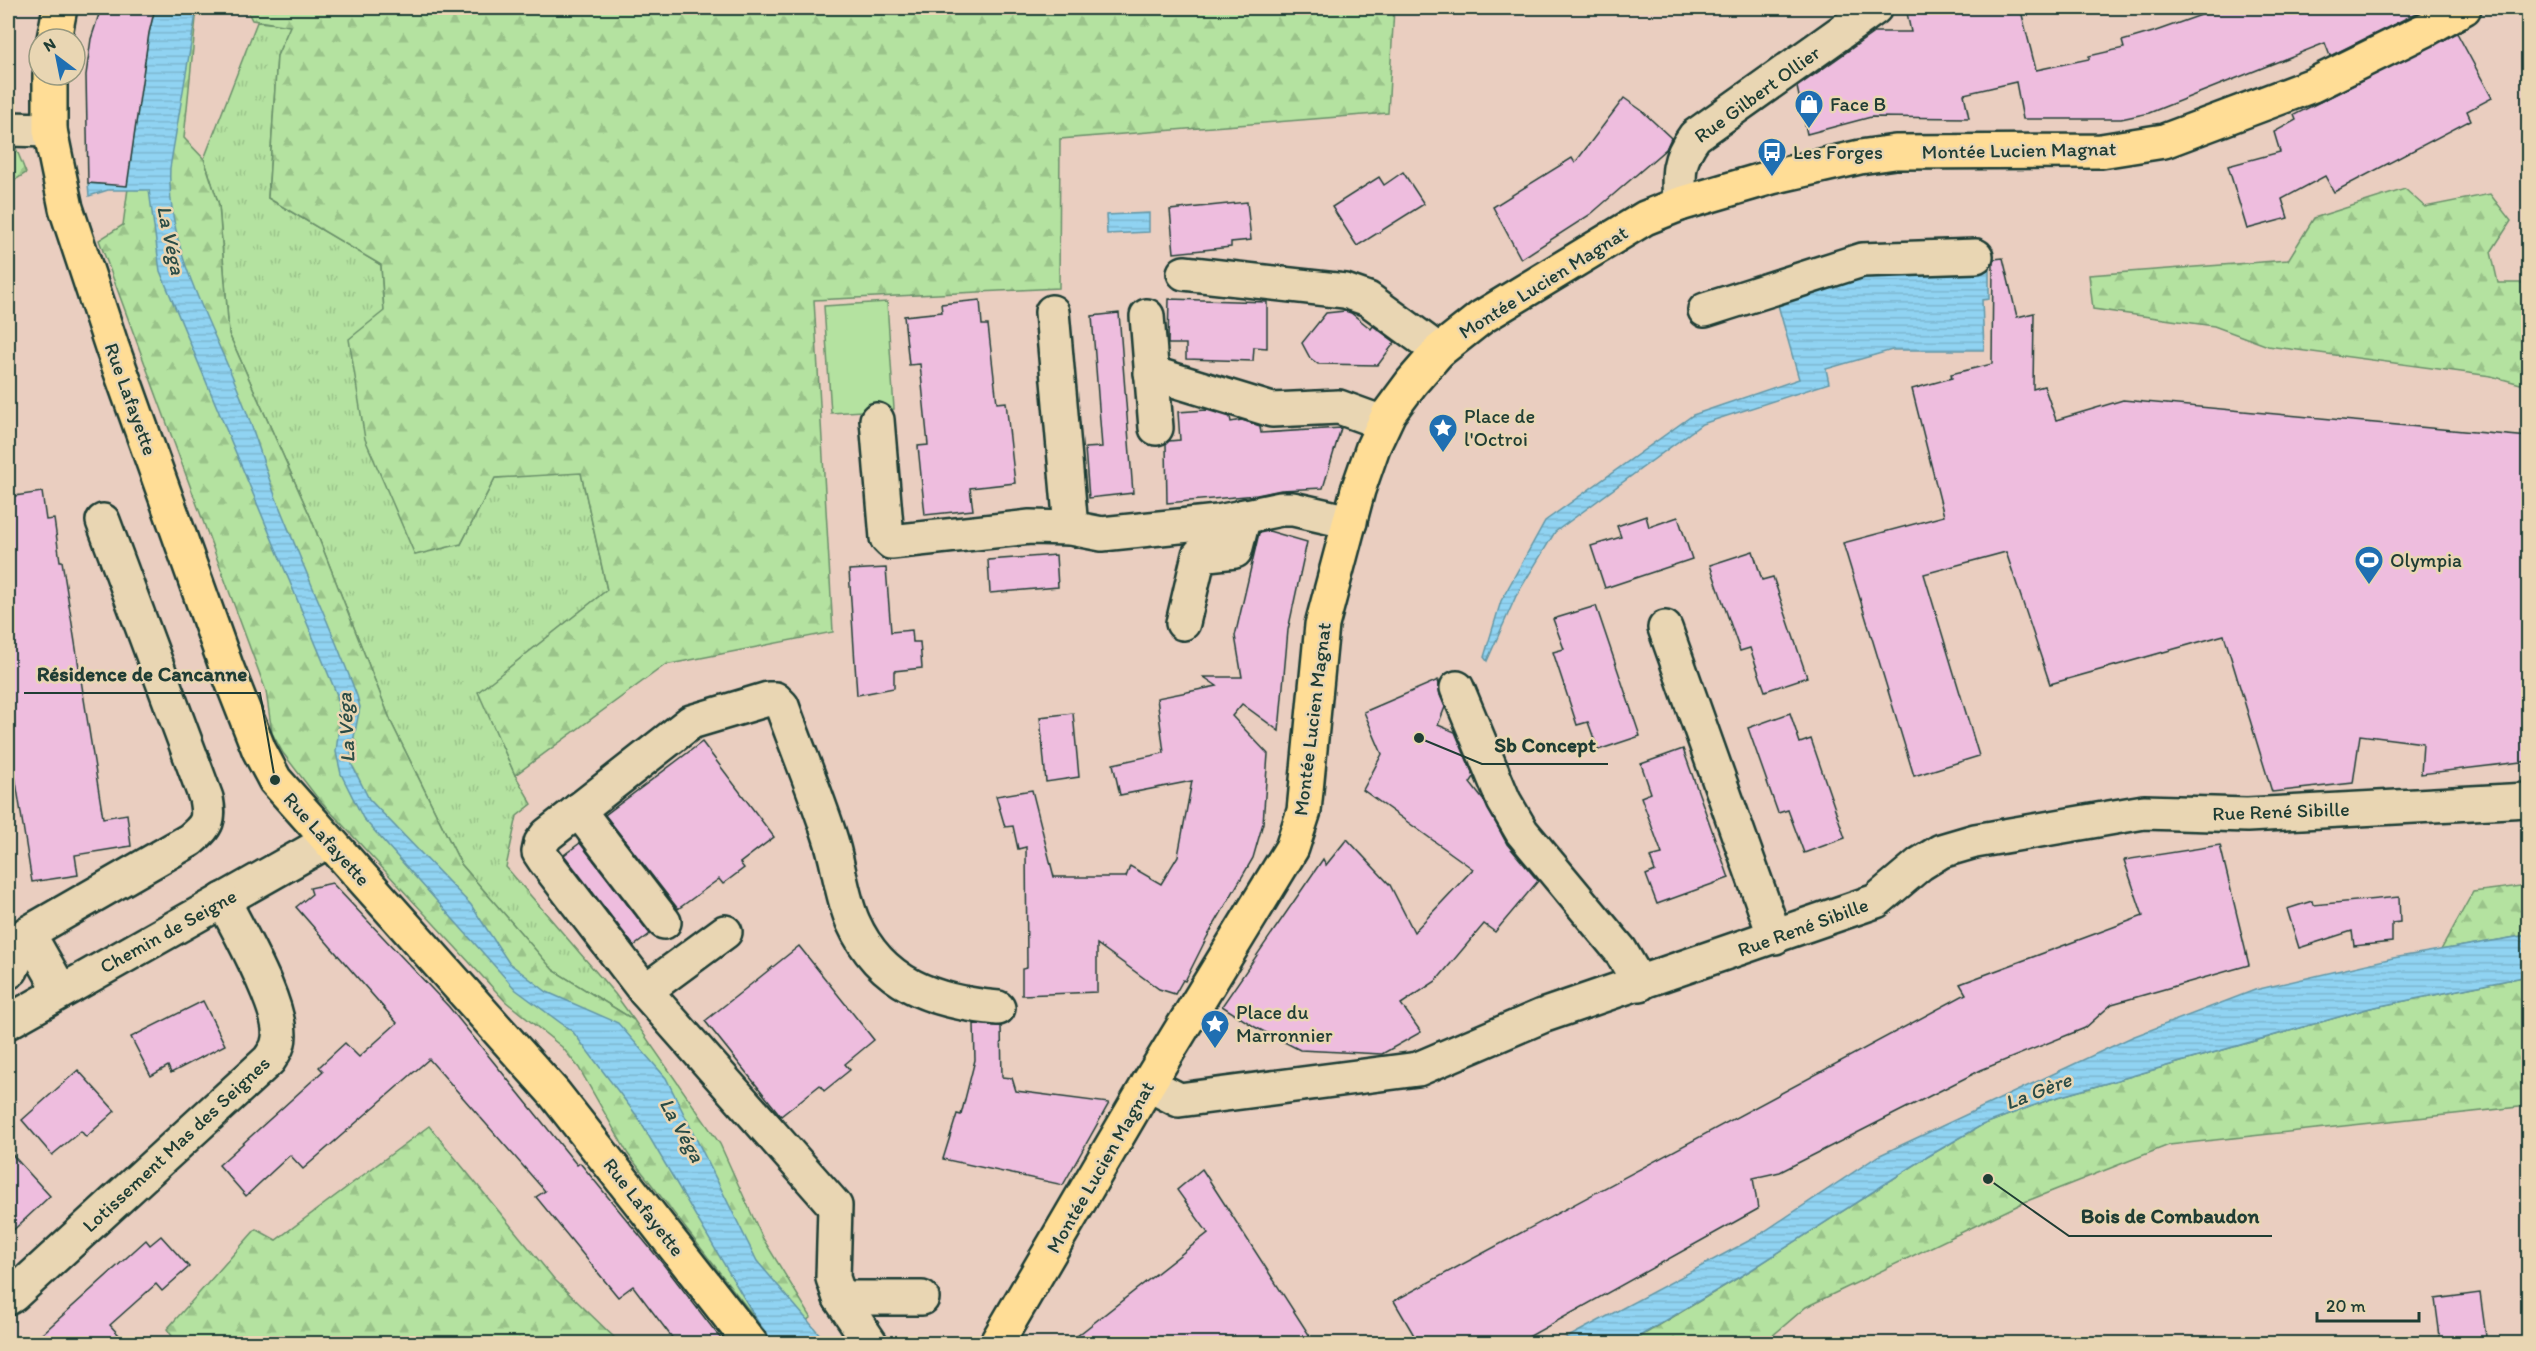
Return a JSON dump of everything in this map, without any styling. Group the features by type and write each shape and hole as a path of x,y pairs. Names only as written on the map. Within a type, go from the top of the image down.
{"main road":[{"path":"56,27 60,8"},
{"name":"Montée Lucien Magnat","path":"996,1344 1148,1084 1292,848 1304,811 1322,625 1358,490 1383,423 1412,382 1439,351 1482,317 1645,218 1680,204 1772,177 1883,153 2100,151 2164,141 2313,85 2425,30 2464,8"},
{"name":"Rue Lafayette","path":"50,87 50,130 66,208 112,347 234,687 259,750 275,780 554,1093 751,1344"}],"street":[{"name":"Rue Gilbert Ollier","path":"1680,204 1679,171 1683,152 1695,136 1875,8"},
{"path":"8,129 50,130"},
{"path":"1705,310 1862,260 1976,256"},
{"path":"1184,273 1345,291 1368,299 1439,351"},
{"path":"1052,312 1071,528"},
{"path":"1147,316 1156,428"},
{"path":"1151,373 1272,410 1339,406 1383,423"},
{"path":"877,420 887,538 891,542 1030,527 1071,528 1102,534 1218,522 1281,508 1350,522"},
{"path":"1183,623 1199,555 1235,552 1244,516"},
{"path":"8,972 28,933 190,840 204,828 209,815 206,798 103,521"},
{"path":"1665,628 1775,937"},
{"path":"1457,688 1504,801 1522,832 1620,950 1640,984"},
{"path":"871,1344 840,1298 833,1278 835,1206 645,991 539,852 541,843 547,835 691,722 768,699 775,699 782,705 822,814 852,921 864,944 900,980 926,994 959,1004 998,1008"},
{"name":"Rue René Sibille","path":"1148,1084 1179,1100 1418,1069 1542,1017 1876,901 1920,864 1941,851 1975,841 2144,812 2247,815 2529,800"},
{"path":"578,810 664,922"},
{"name":"Chemin de Seigne","path":"8,1022 328,841"},
{"name":"Lotissement Mas des Seignes","path":"8,1298 269,1060 278,1044 279,1026 274,1005 223,900"},
{"path":"645,991 725,932"},
{"path":"28,933 61,992"},
{"path":"840,1298 922,1298"}],"green space":[{"path":"155,8 197,8 184,138 204,159 219,205 229,334 310,516 392,724 461,864 553,970 634,1020 720,1144 762,1237 811,1317 797,1328 758,1322 628,1154 579,1068 562,1047 505,1001 316,796 283,753 272,733 266,691 99,240 123,225 149,33"},
{"path":"246,8 1394,8 1388,113 1060,139 1059,288 814,300 833,632 665,665 515,775 478,692 607,590 581,473 495,478 461,544 415,555 365,439 349,339 384,311 381,265 268,198 277,56 290,26 252,20"},
{"path":"257,22 291,25 277,56 268,198 381,265 384,311 461,544 495,478 581,472 607,590 479,692 515,775 532,804 517,816 506,867 615,994 634,1020 553,970 461,864 392,724 310,516 229,334 219,205 204,159"},
{"path":"8,145 16,148 26,173 9,184"},
{"path":"2405,189 2425,207 2490,194 2511,221 2491,252 2498,283 2528,283 2528,386 2491,376 2268,346 2214,326 2093,309 2089,275 2288,260 2314,218"},
{"path":"887,302 894,409 831,413 824,306"},
{"path":"2528,885 2528,935 2441,950 2473,892"},
{"path":"2528,976 2528,1106 2169,1145 2027,1201 1806,1307 1764,1343 1628,1344 1982,1125 2051,1099 2370,1008"},
{"path":"429,1126 555,1280 620,1343 177,1343 167,1329 256,1229 276,1240"}],"water":[{"name":"La Véga","path":"155,8 197,8 170,168 175,229 183,258 242,400 276,498 357,696 360,707 351,752 352,765 369,799 471,905 509,963 547,992 618,1023 666,1078 757,1261 827,1343 774,1343 758,1322 637,1116 573,1032 516,990 363,818 341,774 336,752 340,717 337,695 160,271 149,190 108,190 89,196 88,183 127,185 149,33"},
{"path":"1149,213 1149,232 1107,234 1106,215"},
{"path":"1880,267 1989,269 1989,299 1982,300 1984,350 1892,350 1826,369 1829,383 1702,424 1555,532 1516,596 1487,661 1484,657 1501,601 1545,521 1693,415 1799,379 1776,298"},
{"name":"La Gère","path":"2528,935 2528,976 2370,1008 2051,1099 1982,1125 1927,1157 1751,1270 1628,1343 1557,1343 1756,1237 1878,1156 2132,1037 2255,990 2393,958"}],"building":[{"path":"101,8 155,8 149,33 127,186 88,183 86,87 91,39"},
{"path":"1906,8 2006,8 2008,14 2021,11 2036,70 2089,59 2089,56 2124,48 2122,41 2221,8 2427,8 2330,56 2325,43 2149,113 2121,119 2023,119 2016,82 1964,94 1969,118 1871,117 1807,134 1797,87 1875,32 1911,32"},
{"path":"2457,33 2492,98 2467,111 2471,120 2334,192 2325,176 2282,199 2288,218 2247,229 2228,166 2280,152 2274,132 2296,120 2294,115"},
{"path":"1624,98 1641,110 1671,138 1666,149 1591,214 1521,259 1493,207 1572,158 1575,163"},
{"path":"1403,172 1424,204 1357,246 1332,207 1379,177 1384,185"},
{"path":"1247,202 1251,240 1231,242 1231,247 1174,253 1170,210"},
{"path":"2003,258 2017,317 2034,313 2033,389 2044,386 2056,420 2123,400 2529,437 2529,761 2421,774 2423,743 2360,735 2353,783 2272,792 2224,635 2050,684 2006,552 1924,574 1979,756 1914,776 1843,543 1944,516 1912,389 1952,378 1951,374 1992,364 1993,263 1994,259"},
{"path":"1169,299 1267,302 1267,348 1254,347 1253,361 1186,359 1186,344 1168,344"},
{"path":"980,300 982,325 988,325 997,403 1006,402 1015,483 970,488 973,510 925,515 918,446 928,445 920,364 909,365 904,316 942,312 941,304"},
{"path":"1345,311 1371,329 1373,326 1395,342 1378,365 1318,364 1310,358 1302,343 1326,313"},
{"path":"1119,313 1133,493 1089,498 1085,448 1102,447 1092,316"},
{"path":"1207,410 1230,417 1231,422 1242,420 1260,426 1261,433 1341,428 1323,488 1281,490 1257,495 1167,503 1166,444 1169,441 1180,440 1178,412"},
{"path":"42,492 46,520 54,519 60,561 62,561 103,818 127,814 131,846 75,855 78,875 32,882 8,732 8,497"},
{"path":"1646,516 1649,527 1678,517 1692,559 1605,588 1591,546 1621,537 1617,526"},
{"path":"1269,531 1307,542 1288,630 1279,731 1242,704 1232,716 1268,754 1263,823 1253,858 1207,937 1185,981 1183,980 1175,994 1159,989 1097,944 1097,992 1022,995 1022,969 1027,968 1026,847 1018,849 1013,826 1005,827 996,796 1032,790 1054,877 1126,877 1130,866 1161,884 1178,856 1192,781 1120,795 1113,764 1164,753 1157,698 1217,686 1204,677 1242,677 1235,636 1259,533"},
{"path":"1753,551 1762,580 1773,577 1807,677 1765,691 1750,648 1740,651 1710,565"},
{"path":"1056,555 1058,587 990,593 988,560"},
{"path":"886,568 891,632 912,630 913,642 920,642 922,668 894,671 894,688 857,695 849,570"},
{"path":"1596,606 1640,736 1598,750 1588,722 1577,725 1553,652 1564,649 1553,619"},
{"path":"1438,680 1440,695 1445,707 1438,725 1455,732 1474,777 1470,783 1484,801 1507,844 1538,881 1495,932 1484,924 1436,981 1401,1004 1421,1032 1382,1054 1300,1050 1255,1027 1222,1006 1323,859 1326,865 1347,839 1390,885 1414,932 1473,869 1363,790 1382,754 1364,712"},
{"path":"1073,713 1079,777 1046,782 1040,717"},
{"path":"1790,713 1800,743 1811,739 1845,838 1804,853 1788,810 1778,813 1748,728"},
{"path":"702,742 774,837 740,863 744,868 723,884 719,879 678,909 605,815"},
{"path":"1683,749 1729,878 1657,904 1646,875 1655,871 1650,857 1662,854 1641,797 1651,793 1641,764"},
{"path":"580,843 650,934 634,946 564,855"},
{"path":"2220,845 2249,965 2112,1004 2085,1028 1981,1070 1780,1172 1753,1178 1758,1209 1516,1344 1419,1344 1394,1301 1966,994 1960,984 2143,916 2124,860"},
{"path":"332,883 449,1007 577,1165 580,1163 663,1264 725,1344 677,1344 633,1286 618,1297 536,1197 545,1191 429,1059 303,1169 290,1155 246,1196 219,1165 323,1071 319,1067 345,1043 359,1057 397,1023 296,907 312,894 310,888"},
{"path":"2399,897 2400,922 2392,923 2392,942 2354,946 2352,931 2299,948 2287,909 2312,901 2313,905"},
{"path":"799,946 874,1040 845,1064 850,1070 824,1091 820,1085 781,1116 705,1021"},
{"path":"203,1001 225,1045 171,1073 168,1066 151,1076 131,1037"},
{"path":"974,1024 1001,1026 1002,1077 1012,1078 1016,1091 1109,1103 1063,1185 943,1159 957,1114 961,1115 975,1060"},
{"path":"78,1070 115,1111 86,1137 81,1131 52,1155 22,1120"},
{"path":"8,1150 50,1196 8,1235"},
{"path":"1202,1169 1315,1344 1067,1344 1208,1233 1177,1190"},
{"path":"161,1236 189,1267 162,1291 156,1284 110,1325 127,1344 31,1344 146,1240 150,1245"},
{"path":"2480,1293 2487,1344 2441,1344 2435,1299"}],"place":[{"name":"Face B","path":"1809,130"},
{"name":"Les Forges","path":"1772,178"},
{"name":"Place de l'Octroi","path":"1443,454"},
{"name":"Olympia","path":"2369,586"},
{"name":"Sb Concept","path":"1419,738"},
{"name":"Résidence de Cancanne","path":"275,780"},
{"name":"Place du Marronnier","path":"1215,1050"},
{"name":"Bois de Combaudon","path":"1988,1179"}]}
